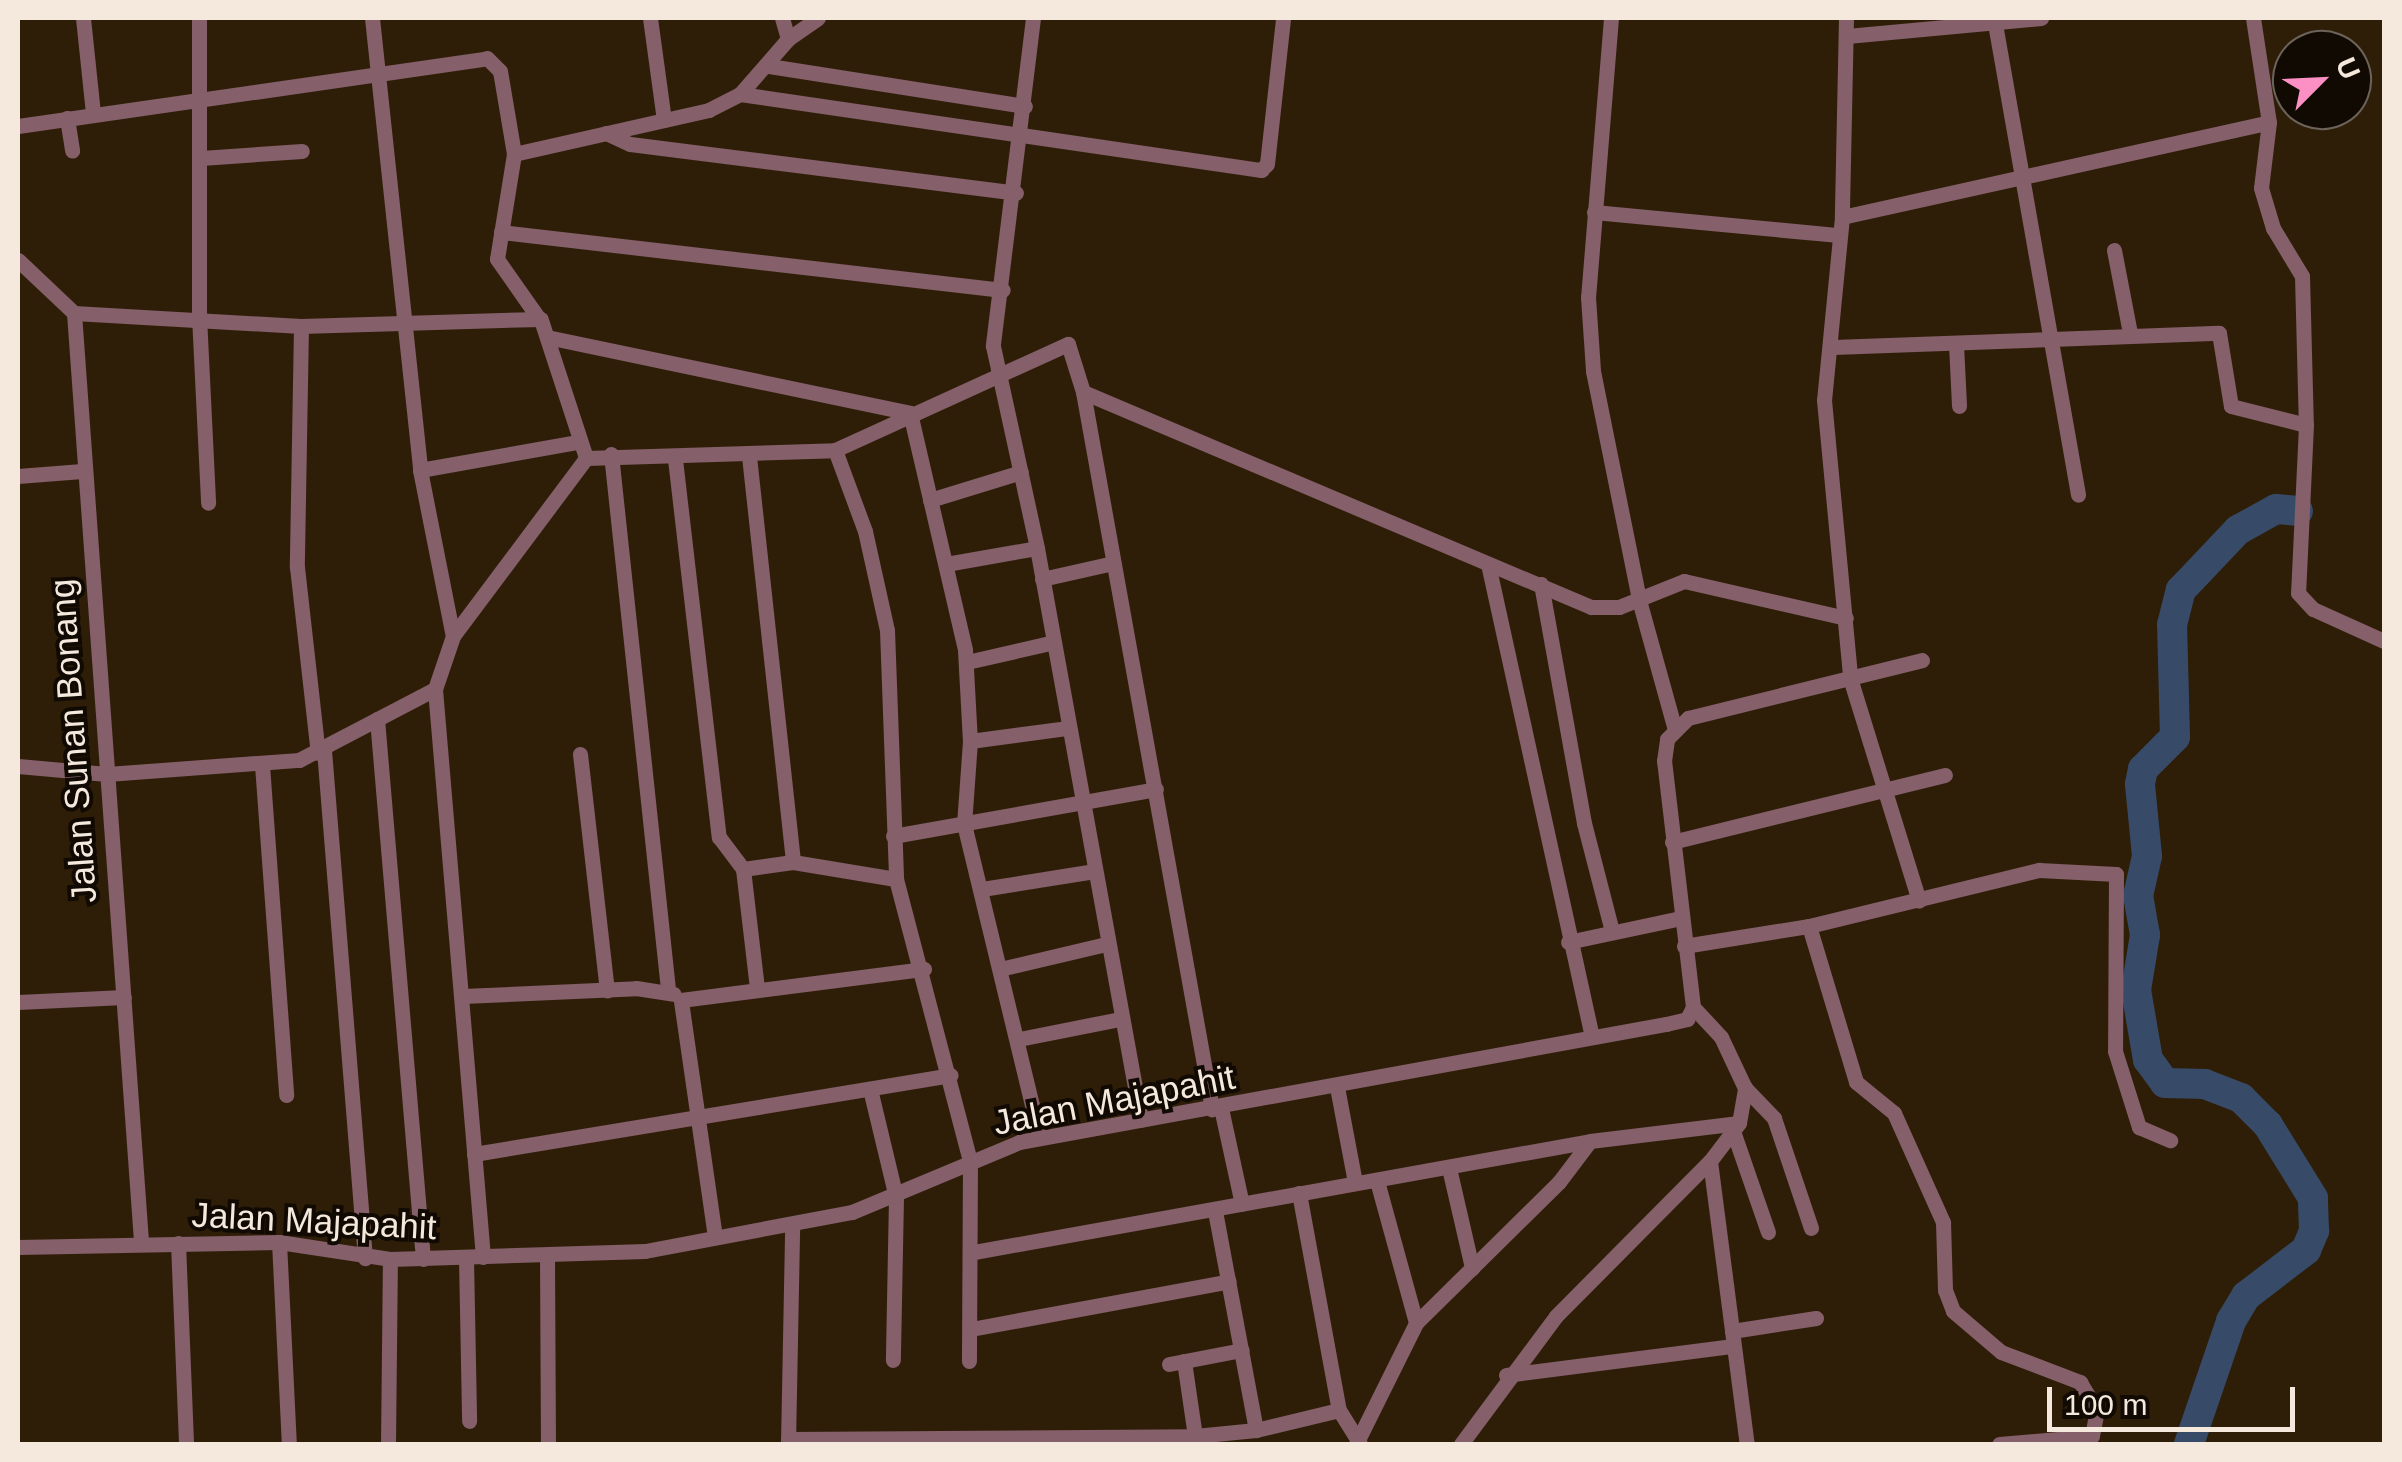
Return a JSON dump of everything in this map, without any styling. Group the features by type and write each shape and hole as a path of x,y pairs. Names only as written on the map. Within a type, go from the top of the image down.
{"street":[{"path":"83,18 93,114"},
{"path":"199,18 202,158 198,316 208,503"},
{"path":"372,18 420,470 452,636"},
{"path":"650,18 664,120"},
{"path":"782,18 788,39"},
{"path":"514,154 710,110 740,94 769,66 788,39 818,18"},
{"path":"1033,18 1016,193 993,346 1002,369 1037,548 1141,1120"},
{"path":"740,94 1022,140 1266,168 1283,18"},
{"path":"1611,18 1588,297 1593,371 1638,600 1674,726 1664,761 1693,1006 1721,1037 1745,1088 1784,1138 1810,1228"},
{"path":"1846,18 1842,217 1824,414 1850,676 1918,901"},
{"path":"1847,36 2040,18"},
{"path":"2253,18 2269,122 2261,188 2274,228 2302,276 2306,426 2297,530 2303,602 2384,641"},
{"path":"1994,20 2078,495"},
{"path":"18,126 494,60 514,154 501,232 500,270 540,319 577,442 586,458"},
{"path":"769,66 1025,106"},
{"path":"67,118 72,151"},
{"path":"1842,217 2269,122"},
{"path":"606,133 630,144 1016,193"},
{"path":"202,158 302,152"},
{"path":"1594,212 1839,235"},
{"path":"501,232 1003,290"},
{"path":"2114,250 2130,334"},
{"path":"18,260 74,313 198,316 301,326 405,326 540,319"},
{"path":"18,288 36,279"},
{"name":"Jalan Sunan Bonang","path":"74,313 82,471 141,1242"},
{"path":"301,326 297,567 321,752 364,1258"},
{"path":"1832,348 2220,332 2231,406 2306,426"},
{"path":"547,337 910,413"},
{"path":"468,1421 474,1154 434,688 452,636 586,458 611,454 675,458 750,456 835,450 1002,369 1068,344 1083,392 1217,1108 1242,1204"},
{"path":"1956,344 1959,406"},
{"path":"1083,392 1591,606 1638,600 1684,581 1846,618"},
{"path":"910,413 967,662 970,741 964,824 1040,1138"},
{"path":"420,470 577,442"},
{"path":"835,450 865,531 887,630 896,879 924,969 970,1162 974,1252 969,1361"},
{"path":"611,454 674,994 715,1236"},
{"path":"750,456 793,862"},
{"path":"675,458 716,830 743,869 743,913 757,988"},
{"path":"18,476 82,471"},
{"path":"930,500 1021,472"},
{"path":"946,564 1037,548"},
{"path":"1042,579 1113,563"},
{"path":"1488,564 1568,942 1592,1036"},
{"path":"1541,584 1584,823 1612,931"},
{"path":"967,662 1054,642"},
{"path":"1674,726 1850,676 1922,660"},
{"path":"18,766 107,774 262,764 321,752 434,688"},
{"path":"377,719 422,1259"},
{"path":"970,741 1068,728"},
{"path":"580,754 607,990"},
{"path":"262,764 286,1095"},
{"path":"1672,842 1945,775"},
{"path":"893,836 1156,789"},
{"path":"743,869 793,862 896,879"},
{"path":"1684,946 1808,926 2039,870 2116,874 2116,1051 2139,1126 2170,1140"},
{"path":"982,889 1095,871"},
{"path":"1568,942 1681,918"},
{"path":"1808,926 1856,1082 1894,1114 1943,1222 1945,1290 1953,1311 2001,1352 2080,1382 2097,1410 2092,1436 1999,1444"},
{"path":"1000,969 1106,944"},
{"path":"462,996 607,990 674,994 924,969"},
{"path":"18,1002 124,997"},
{"name":"Jalan Majapahit","path":"18,1248 141,1242 279,1242 390,1259 644,1251 792,1226 896,1197 970,1162 1040,1138 1336,1087 1687,1019 1693,1006"},
{"path":"1019,1039 1120,1019"},
{"path":"474,1154 950,1074"},
{"path":"1336,1087 1355,1182"},
{"path":"1461,1444 1506,1376 1556,1316 1710,1161 1736,1127 1745,1088"},
{"path":"870,1089 896,1197 893,1360"},
{"path":"974,1252 1216,1212 1355,1182 1590,1141 1736,1127"},
{"path":"1736,1127 1768,1232"},
{"path":"1358,1444 1416,1323 1560,1182 1590,1141"},
{"path":"1710,1161 1747,1444"},
{"path":"1449,1168 1472,1268"},
{"path":"1378,1181 1416,1323"},
{"path":"1299,1193 1340,1410 1358,1444"},
{"path":"1216,1212 1256,1430"},
{"path":"792,1226 788,1442 1196,1436 1236,1439 1256,1430 1340,1410"},
{"path":"279,1242 289,1444"},
{"path":"178,1243 186,1444"},
{"path":"546,1257 548,1444"},
{"path":"388,1444 390,1259"},
{"path":"971,1329 1229,1281"},
{"path":"1506,1376 1733,1338 1816,1318"},
{"path":"1196,1436 1176,1362 1242,1350"}],"waterway":[{"path":"2189,1444 2231,1321 2246,1296 2306,1250 2314,1231 2313,1198 2268,1125 2241,1098 2205,1084 2165,1083 2148,1060 2136,990 2145,935 2138,896 2147,856 2140,784 2143,769 2175,737 2172,625 2181,590 2238,530 2276,509 2298,511"}]}
